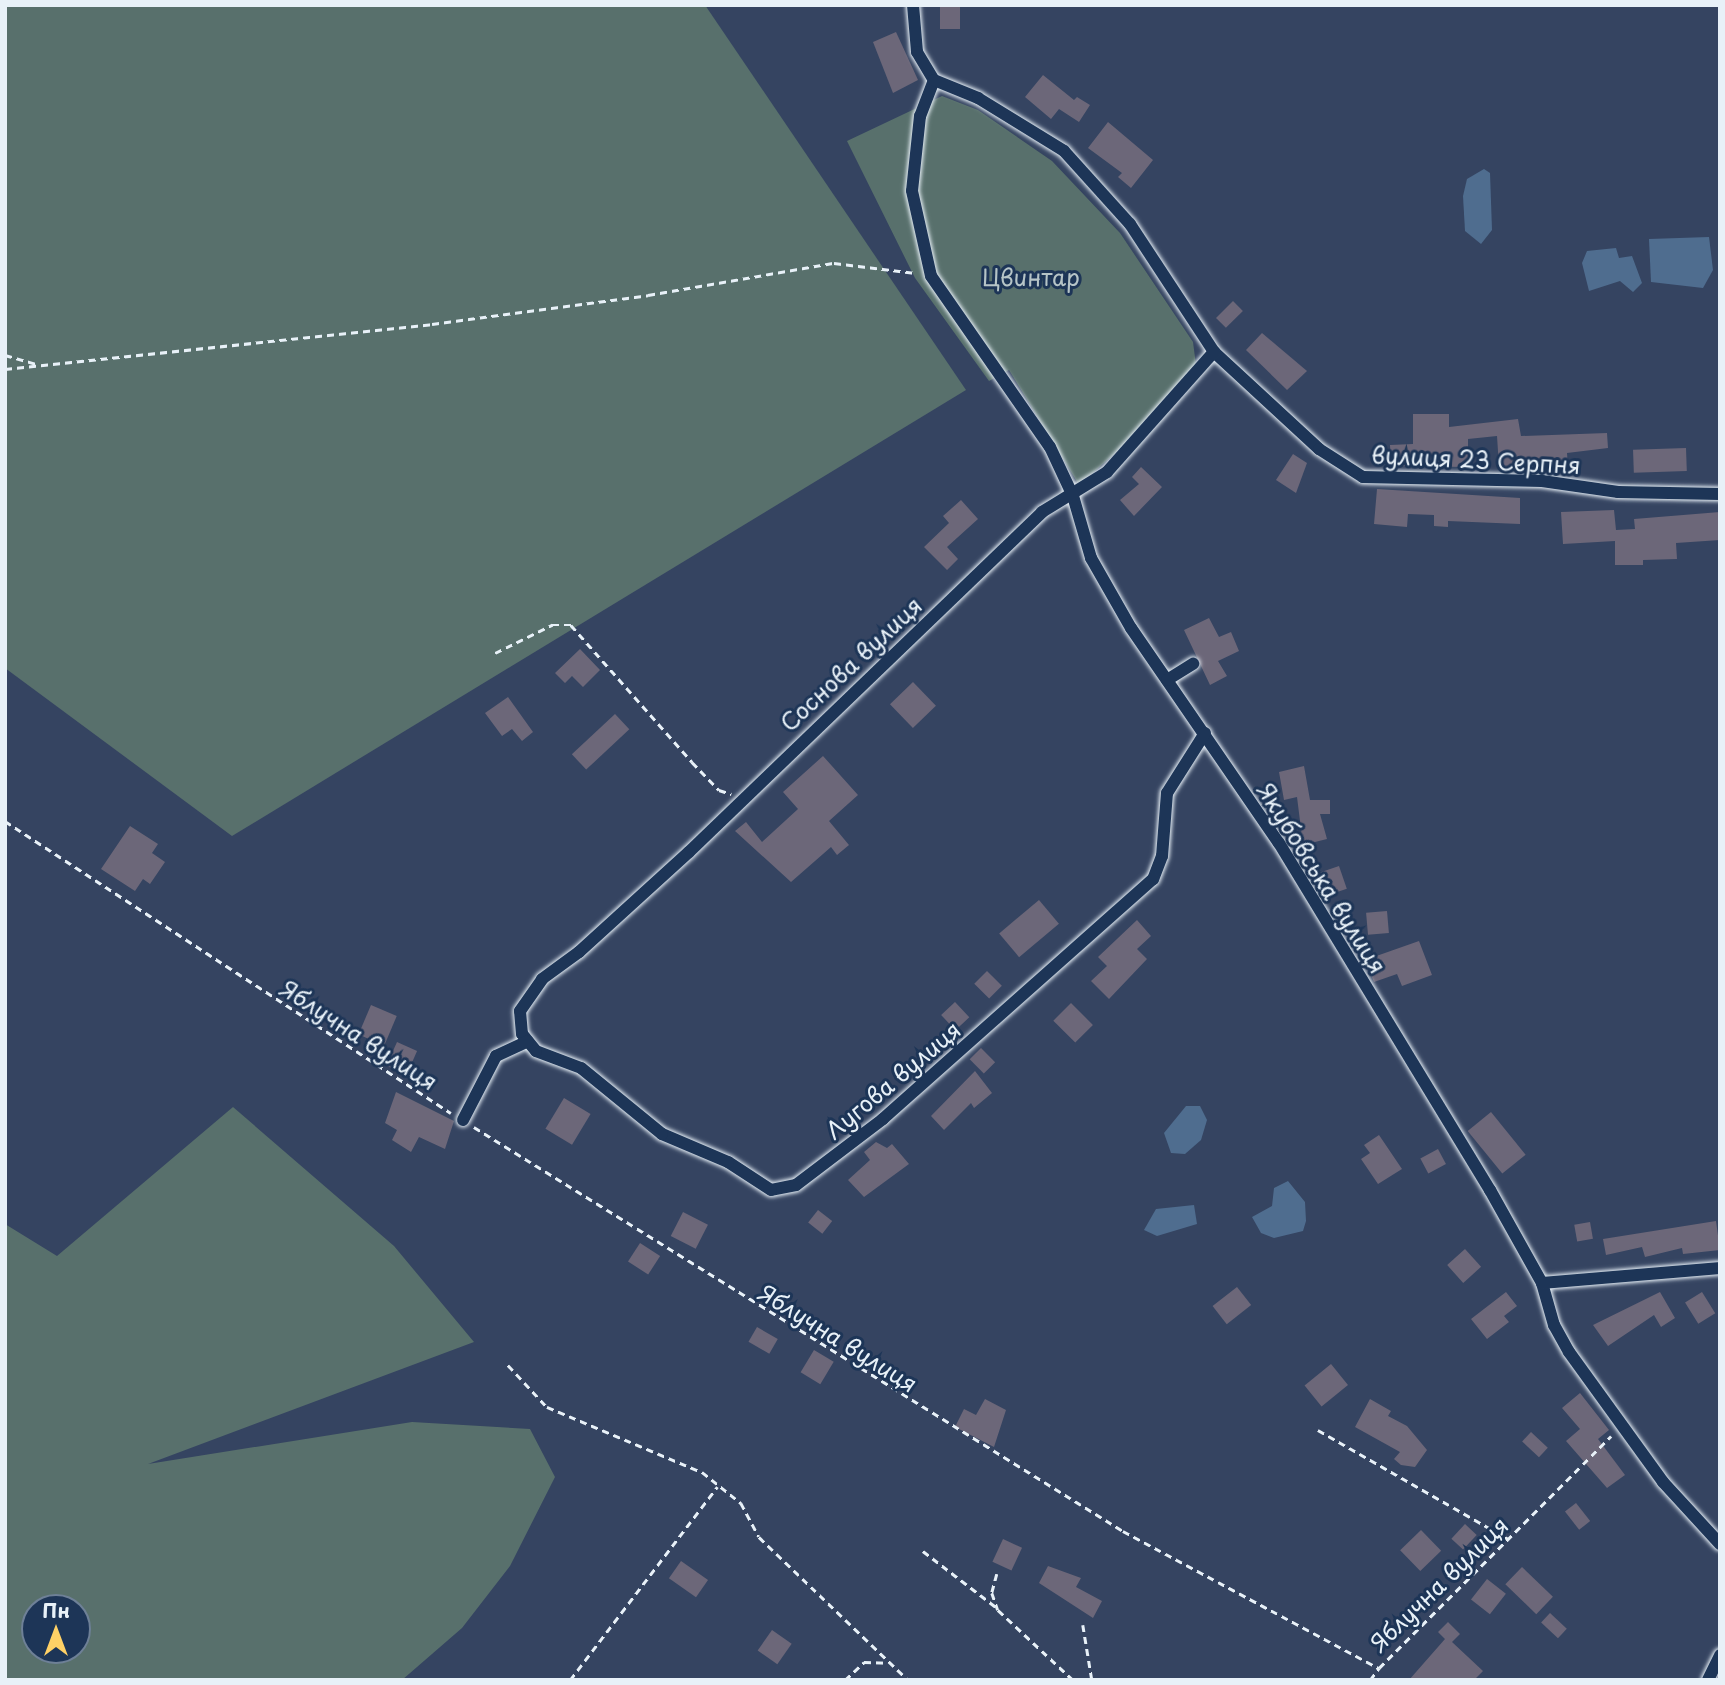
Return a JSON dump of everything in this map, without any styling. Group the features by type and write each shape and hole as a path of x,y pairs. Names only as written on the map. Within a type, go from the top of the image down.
{"street":[{"path":"913,5 918,52 934,80 920,116 912,191 931,276"},
{"name":"вулиця 23 Серпня","path":"934,80 978,98 1064,151 1130,224 1214,352 1319,449 1363,477 1542,481 1618,492 1720,494"},
{"name":"Якубовська вулиця","path":"931,276 1021,400 1073,496 1091,558 1167,680 1279,843 1542,1283 1554,1325 1569,1352 1623,1423 1663,1482 1720,1544"},
{"name":"Соснова вулиця","path":"528,1041 520,1011 542,979 579,952 689,852 741,797 1042,512 1073,496 1143,439 1214,352"},
{"path":"1167,680 1194,664"},
{"name":"Лугова вулиця","path":"528,1041 536,1051 581,1068 662,1134 728,1162 771,1190 796,1185 883,1119 1153,879 1162,856 1167,793 1205,733"},
{"path":"463,1120 496,1056 528,1041"},
{"path":"1542,1283 1720,1268"},
{"path":"1708,1680 1720,1655"}],"path":[{"path":"5,369 432,324 648,295 834,263 931,276"},
{"path":"5,355 41,365"},
{"path":"495,653 552,625 571,625 719,790 741,797"},
{"name":"Яблучна вулиця","path":"5,821 463,1120 1123,1531 1379,1668 1623,1423"},
{"path":"509,1365 547,1408 662,1451 702,1472 717,1487 741,1503 759,1537 908,1680"},
{"path":"1318,1430 1508,1539"},
{"path":"570,1680 717,1487"},
{"path":"923,1552 998,1610 1073,1680"},
{"path":"997,1574 992,1593 998,1610"},
{"path":"1083,1625 1092,1680"},
{"path":"845,1680 864,1662 889,1663"},
{"path":"1370,1680 1379,1668"}],"green space":[{"path":"5,5 705,5 966,390 232,836 5,668"},
{"name":"Цвинтар","path":"942,96 978,110 1052,161 1120,233 1193,342 1196,365 1138,433 1079,485 1009,370 989,381 915,278 847,141"},
{"path":"233,1107 394,1246 474,1342 148,1464 412,1422 530,1429 555,1477 510,1566 462,1628 402,1680 5,1680 5,1224 57,1256"}],"water":[{"path":"1484,169 1490,173 1492,230 1481,244 1465,231 1463,196 1467,179"},
{"path":"1709,237 1713,270 1703,288 1651,282 1649,239"},
{"path":"1616,248 1619,258 1632,256 1642,283 1633,292 1620,281 1589,291 1582,263 1587,251"},
{"path":"1186,1106 1200,1106 1207,1120 1201,1140 1185,1154 1171,1153 1164,1133"},
{"path":"1288,1181 1305,1202 1306,1221 1303,1231 1274,1238 1261,1233 1252,1217 1272,1206 1274,1188"},
{"path":"1194,1205 1197,1224 1157,1236 1144,1230 1156,1209"}],"building":[{"path":"940,5 960,5 960,29 940,29"},
{"path":"896,32 918,80 893,93 873,42"},
{"path":"1043,75 1074,100 1077,97 1090,105 1079,122 1059,109 1051,119 1025,97"},
{"path":"1108,122 1153,160 1131,188 1118,177 1122,173 1088,148"},
{"path":"1233,301 1243,311 1226,328 1216,318"},
{"path":"1262,333 1307,371 1287,390 1246,350"},
{"path":"1413,414 1449,414 1449,427 1518,419 1521,436 1607,433 1608,448 1567,453 1568,467 1499,467 1497,436 1468,439 1468,467 1391,466 1390,445 1413,444"},
{"path":"1686,448 1687,471 1634,473 1633,450"},
{"path":"1293,454 1307,463 1296,493 1276,480"},
{"path":"1141,467 1162,487 1134,516 1120,500 1139,484 1132,477"},
{"path":"1377,489 1520,498 1520,524 1448,521 1448,527 1434,526 1434,515 1408,514 1407,527 1374,524"},
{"path":"961,500 978,519 947,547 958,559 947,570 924,547 949,523 943,516"},
{"path":"1614,510 1616,530 1635,529 1634,519 1720,512 1720,540 1676,543 1677,559 1643,560 1643,565 1615,565 1615,541 1563,544 1561,512"},
{"path":"1209,618 1219,637 1231,632 1239,651 1218,661 1227,676 1210,685 1184,630"},
{"path":"580,649 600,670 583,687 572,676 565,683 555,673"},
{"path":"913,682 936,706 913,728 890,704"},
{"path":"508,697 533,732 522,741 512,729 502,736 485,713"},
{"path":"615,714 629,729 586,770 572,754"},
{"path":"823,756 858,795 829,821 849,845 837,855 831,847 791,882 735,831 746,822 762,842 798,809 783,792"},
{"path":"1304,766 1310,800 1330,800 1330,814 1320,814 1327,839 1303,845 1297,797 1284,800 1279,772"},
{"path":"130,826 158,844 152,853 165,862 150,884 143,879 135,891 101,869"},
{"path":"1339,866 1347,889 1327,896 1319,873"},
{"path":"1039,900 1059,924 1019,957 999,933"},
{"path":"1387,911 1389,933 1368,935 1366,913"},
{"path":"1137,920 1151,936 1137,949 1147,959 1109,999 1091,981 1107,966 1098,957"},
{"path":"1419,941 1432,975 1402,986 1397,974 1374,982 1365,960"},
{"path":"987,971 1002,986 989,999 974,984"},
{"path":"955,1002 969,1017 955,1030 941,1015"},
{"path":"1071,1003 1093,1025 1075,1043 1053,1021"},
{"path":"371,1005 397,1016 384,1045 358,1034"},
{"path":"397,1042 417,1051 407,1075 386,1066"},
{"path":"981,1048 995,1062 984,1073 970,1059"},
{"path":"975,1071 992,1093 974,1108 971,1103 944,1130 931,1116"},
{"path":"396,1092 454,1121 445,1149 419,1137 411,1152 392,1140 397,1130 385,1123"},
{"path":"564,1098 591,1114 572,1145 545,1129"},
{"path":"1491,1112 1526,1155 1502,1174 1468,1131"},
{"path":"1379,1135 1402,1169 1378,1184 1361,1159 1370,1153 1364,1145"},
{"path":"876,1142 887,1148 892,1144 909,1164 864,1197 848,1180 870,1160 864,1152"},
{"path":"1438,1149 1446,1164 1428,1173 1420,1158"},
{"path":"818,1210 832,1221 822,1234 808,1223"},
{"path":"683,1212 708,1225 696,1249 671,1236"},
{"path":"1716,1221 1720,1250 1683,1254 1682,1248 1645,1257 1642,1247 1606,1255 1603,1239"},
{"path":"1590,1222 1593,1239 1577,1242 1574,1225"},
{"path":"640,1243 660,1256 648,1275 628,1261"},
{"path":"1465,1249 1481,1267 1463,1283 1447,1265"},
{"path":"1237,1287 1251,1305 1227,1324 1213,1306"},
{"path":"1506,1292 1517,1306 1504,1316 1509,1322 1487,1339 1471,1319"},
{"path":"1660,1292 1675,1318 1661,1327 1654,1315 1608,1346 1593,1325"},
{"path":"1702,1292 1715,1313 1698,1324 1685,1303"},
{"path":"757,1327 778,1339 769,1354 748,1342"},
{"path":"814,1350 834,1362 820,1384 801,1372"},
{"path":"1331,1364 1348,1385 1322,1406 1305,1385"},
{"path":"1580,1393 1609,1430 1598,1439 1625,1475 1607,1488 1566,1441 1580,1429 1562,1408"},
{"path":"985,1399 1006,1410 994,1447 955,1427 964,1409 976,1415"},
{"path":"1370,1399 1391,1411 1388,1416 1407,1426 1427,1450 1415,1467 1401,1465 1394,1459 1400,1452 1355,1427"},
{"path":"1531,1432 1548,1448 1539,1457 1522,1442"},
{"path":"1576,1503 1590,1521 1579,1530 1565,1512"},
{"path":"1465,1524 1477,1535 1463,1550 1451,1539"},
{"path":"1421,1530 1441,1551 1420,1571 1400,1550"},
{"path":"1003,1539 1022,1548 1011,1571 992,1562"},
{"path":"681,1561 708,1580 696,1597 669,1578"},
{"path":"1048,1566 1081,1578 1076,1587 1102,1601 1093,1618 1039,1583"},
{"path":"1522,1567 1553,1597 1536,1614 1505,1584"},
{"path":"1487,1579 1506,1594 1490,1614 1471,1599"},
{"path":"1550,1613 1567,1629 1558,1638 1541,1623"},
{"path":"1448,1622 1460,1634 1452,1642 1483,1671 1474,1680 1409,1680 1445,1639 1438,1632"},
{"path":"772,1630 792,1644 777,1664 758,1650"}]}
